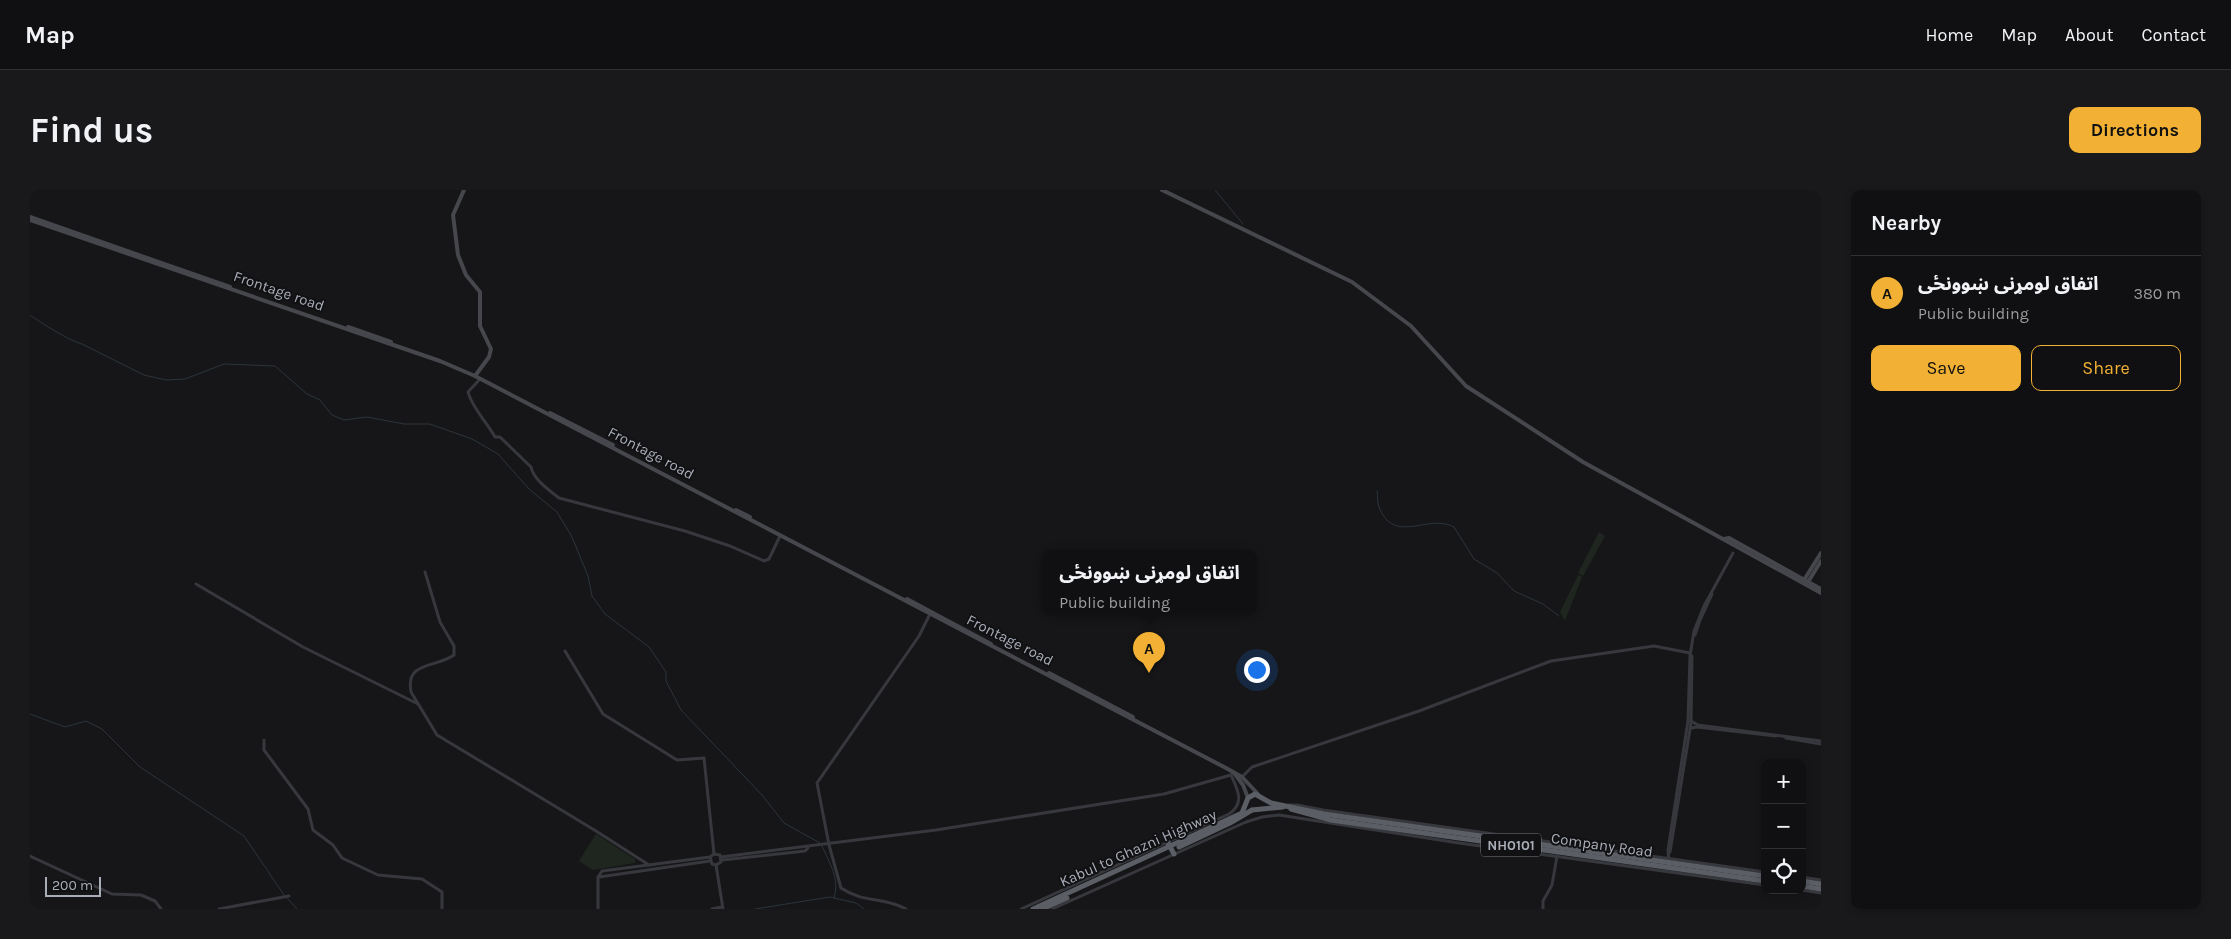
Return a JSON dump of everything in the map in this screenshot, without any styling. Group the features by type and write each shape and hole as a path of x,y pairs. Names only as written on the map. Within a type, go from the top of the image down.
{"highway":[{"path":"1252,810 1247,801 1253,794 1260,795 1264,803 1259,810"},
{"name":"Company Road","path":"1260,795 1271,802 1324,814 1761,880"},
{"name":"Kabul to Ghazni Highway","path":"1033,909 1094,879 1104,881 1142,857 1171,848 1192,834 1242,813 1247,801"},
{"name":"Company Road","path":"1259,810 1283,808 1323,818 1459,840 1669,865 1761,874"},
{"name":"Kabul to Ghazni Highway","path":"1042,909 1171,848 1230,823 1252,810"},
{"name":"NH0101","path":"1252,810 1259,810"},
{"path":"1806,881 1821,882"},
{"path":"1806,887 1821,889"}],"main road":[{"path":"464,190 454,215 458,255 466,275 480,292 479,320 491,349 489,357 475,375 930,613"},
{"path":"1162,190 1327,269 1368,292 1418,333 1466,386 1584,462 1821,591"},
{"name":"Frontage road","path":"30,218 429,354 475,375 1223,764 1232,774 1242,777 1260,795"},
{"path":"1724,538 1730,538 1821,591"},
{"path":"1806,581 1821,553"},
{"path":"1806,581 1821,561"},
{"path":"1232,774 1243,785 1247,801"}],"street":[{"path":"480,379 468,392 474,407 490,427 495,437 500,437 531,467 532,471 546,487 559,498 685,531 730,546 764,561 769,559 780,536"},
{"path":"1669,865 1690,721 1690,653 1697,619 1737,546"},
{"path":"425,572 440,622 454,646 454,655 448,660 415,670 411,675 411,692 437,736 649,865"},
{"path":"196,584 303,647 413,703 419,704"},
{"path":"1691,663 1698,626 1713,591"},
{"path":"906,909 889,902 860,899 841,888 829,845 817,783 918,636 930,613"},
{"path":"1242,777 1252,767 1419,711 1551,661 1654,646 1690,653"},
{"path":"565,651 603,714 677,760 704,758 714,854 710,859 598,877"},
{"path":"1690,721 1698,725 1821,743"},
{"path":"1689,728 1697,727 1773,738 1776,736"},
{"path":"264,740 264,750 308,810 313,830 333,845 342,858 378,875 422,880 442,892 442,909"},
{"path":"714,854 721,859 805,851 809,848 1156,795 1232,774 1240,797 1236,809 1192,834"},
{"path":"1171,848 1262,817 1279,815 1459,840 1557,856 1669,865 1761,884"},
{"path":"30,856 112,894 141,895 155,901 160,909"},
{"path":"1543,909 1544,901 1552,884 1557,856"},
{"path":"1020,909 1142,857"},
{"path":"598,909 598,877 602,872 710,859"},
{"path":"710,859 716,865 722,908 712,909"},
{"path":"716,865 721,859"},
{"path":"1806,878 1821,882"},
{"path":"1052,909 1104,881"},
{"path":"1806,891 1821,893"},
{"path":"219,909 289,896"},
{"path":"251,909 253,902"}],"shaded area":[{"path":"1599,532 1605,536 1583,576 1578,573"},
{"path":"1578,575 1582,577 1565,621 1560,612"},
{"path":"596,834 635,859 635,863 593,870 579,861"}],"waterway":[{"path":"1215,190 1243,224"},
{"path":"30,315 64,336 144,375 166,380 185,379 224,364 275,366 307,394 320,400 332,415 344,420 367,417 404,424 430,424 472,439 498,454 529,489 557,512 572,537 588,576 592,596 605,614 649,647 666,672 666,681 681,710 762,795 784,823 820,843"},
{"path":"1377,491 1379,507 1385,518 1393,525 1402,527 1433,523 1454,527 1474,559 1497,573 1514,591 1543,604 1559,616"},
{"path":"30,714 65,727 86,721 102,729 140,767 244,836 284,895"},
{"path":"822,846 835,878 836,891 834,898"},
{"path":"755,909 830,897 856,903 864,909"},
{"path":"287,898 297,909"}],"place":[{"name":"اتفاق لومړنی ښوونځی","path":"1149,673"}]}
